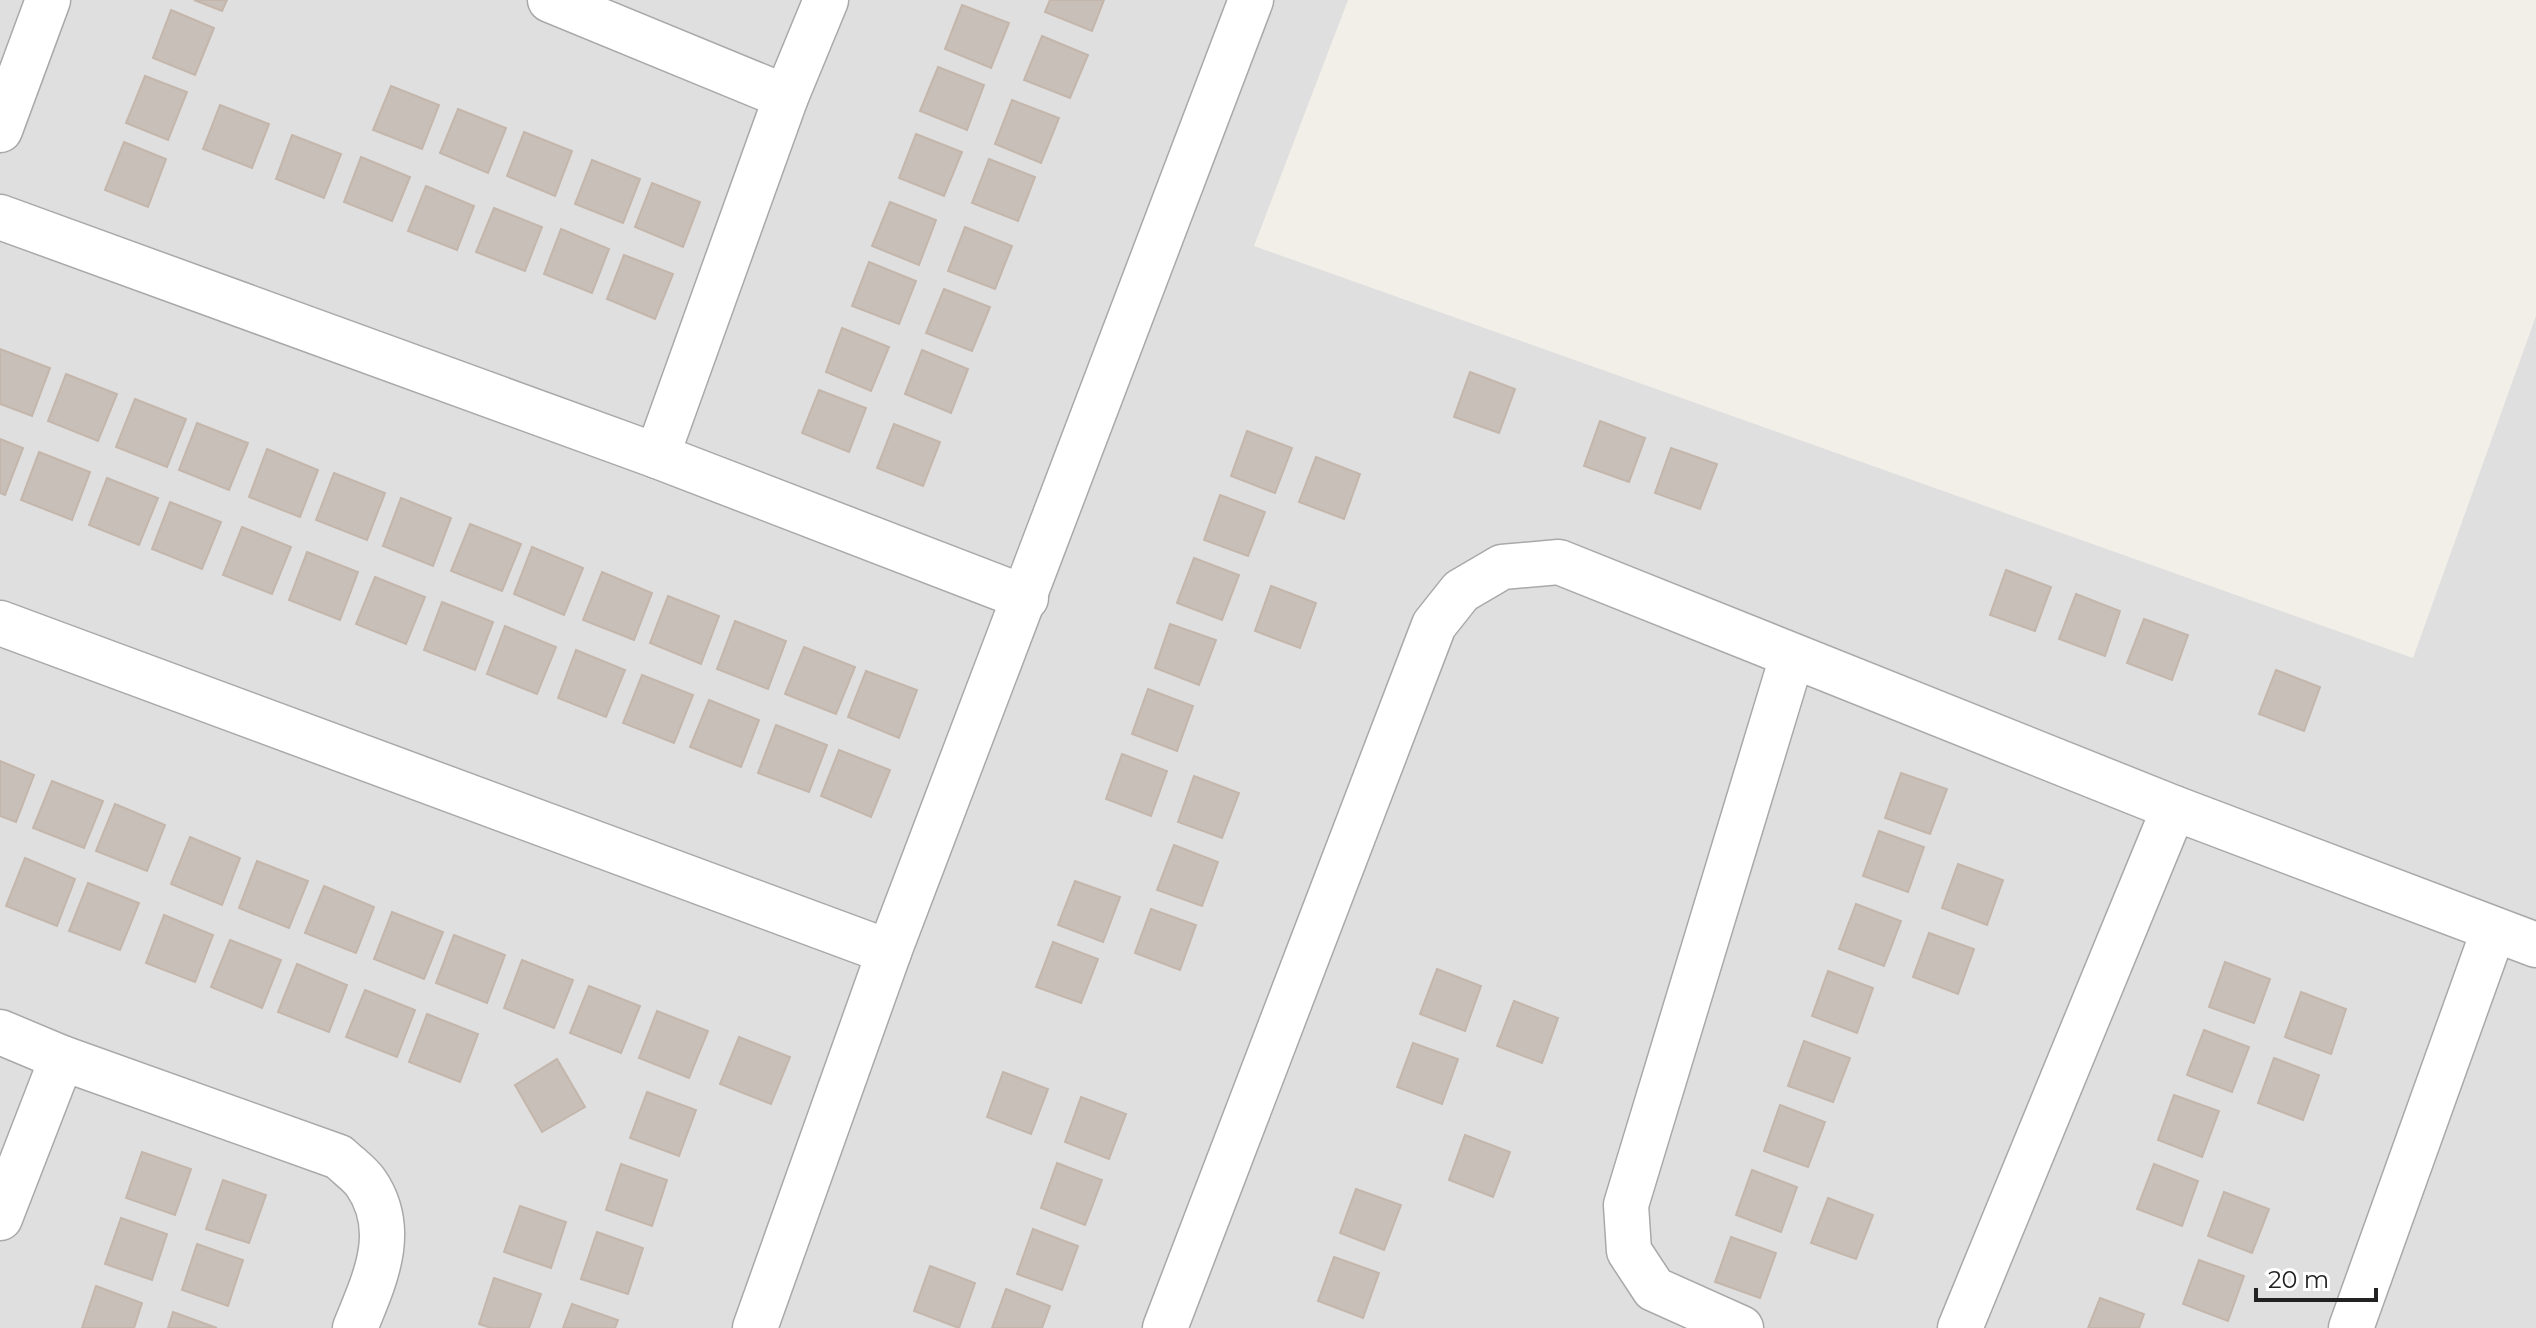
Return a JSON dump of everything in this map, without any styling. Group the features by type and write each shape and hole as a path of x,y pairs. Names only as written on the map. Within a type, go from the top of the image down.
{"street":[{"path":"0,130 48,0"},
{"path":"550,0 786,97"},
{"path":"657,456 786,97 826,0"},
{"path":"755,1328 889,952 1251,0"},
{"path":"0,217 657,456 1026,598"},
{"path":"1165,1328 1434,625 1461,591 1502,567 1559,562 2174,808 2493,932 2536,945"},
{"path":"0,623 889,952"},
{"path":"1741,1328 1654,1289 1629,1251 1626,1205 1792,657"},
{"path":"1960,1328 2174,808"},
{"path":"2351,1328 2493,932"},
{"path":"0,1032 62,1058 339,1157 366,1183 384,1225 380,1266 355,1328"},
{"path":"0,1218 62,1058"}],"shaded area":[{"path":"0,0 1348,0 1254,246 2413,658 2536,316 2536,1328 0,1328"}],"building":[{"path":"194,0 227,0 222,11"},
{"path":"1050,0 1104,0 1092,31 1045,12"},
{"path":"962,5 1009,23 991,68 945,49"},
{"path":"171,10 214,28 195,75 153,58"},
{"path":"1042,36 1088,55 1070,98 1024,80"},
{"path":"938,67 984,85 967,130 920,111"},
{"path":"145,76 187,92 168,140 126,123"},
{"path":"391,86 439,105 422,149 373,130"},
{"path":"1012,100 1059,118 1041,163 995,144"},
{"path":"220,105 269,124 252,168 203,149"},
{"path":"458,109 506,128 488,173 440,153"},
{"path":"524,132 572,151 555,196 507,176"},
{"path":"916,134 962,152 944,196 899,178"},
{"path":"292,135 341,154 324,198 276,179"},
{"path":"124,142 166,159 148,207 105,190"},
{"path":"361,157 410,177 392,221 344,202"},
{"path":"989,159 1035,177 1018,221 972,203"},
{"path":"592,160 640,179 623,223 575,204"},
{"path":"652,183 700,202 683,247 635,227"},
{"path":"426,186 474,206 457,250 408,231"},
{"path":"890,202 936,220 919,265 872,246"},
{"path":"494,208 542,227 525,271 476,252"},
{"path":"965,227 1012,246 995,289 948,271"},
{"path":"561,229 609,249 592,293 544,274"},
{"path":"624,255 673,274 655,319 607,299"},
{"path":"869,262 916,281 899,324 852,306"},
{"path":"944,289 990,307 972,351 926,333"},
{"path":"842,328 889,347 871,391 826,372"},
{"path":"0,349 50,368 32,416 0,404"},
{"path":"922,350 968,369 951,413 905,394"},
{"path":"1470,372 1515,389 1499,433 1454,417"},
{"path":"66,374 117,394 98,441 48,421"},
{"path":"819,390 866,408 849,452 802,433"},
{"path":"135,399 186,419 167,467 116,447"},
{"path":"1600,421 1645,438 1629,482 1584,466"},
{"path":"197,423 248,443 229,490 179,470"},
{"path":"894,424 940,442 923,486 877,468"},
{"path":"1247,431 1292,448 1275,493 1231,476"},
{"path":"0,439 23,448 5,495 0,493"},
{"path":"1671,448 1717,464 1700,509 1655,493"},
{"path":"267,449 318,470 300,517 249,497"},
{"path":"39,452 90,472 72,520 21,500"},
{"path":"1316,457 1360,474 1344,519 1299,502"},
{"path":"334,473 385,493 367,540 316,520"},
{"path":"107,478 158,498 139,545 89,525"},
{"path":"1220,495 1265,512 1248,556 1204,540"},
{"path":"401,498 451,518 433,566 383,546"},
{"path":"170,502 221,522 202,569 152,549"},
{"path":"470,524 521,544 502,591 451,571"},
{"path":"242,527 291,547 272,594 223,575"},
{"path":"532,547 583,568 564,615 514,594"},
{"path":"307,552 358,572 340,620 289,600"},
{"path":"1194,558 1239,575 1222,620 1177,603"},
{"path":"2006,570 2051,587 2035,631 1990,615"},
{"path":"602,572 652,593 634,640 583,620"},
{"path":"375,577 425,597 406,644 356,624"},
{"path":"1271,586 1316,603 1300,648 1255,631"},
{"path":"2076,594 2120,611 2105,656 2059,639"},
{"path":"668,596 719,616 701,664 650,643"},
{"path":"442,602 493,622 475,670 424,650"},
{"path":"2144,619 2188,635 2172,680 2127,663"},
{"path":"735,621 786,641 768,689 717,669"},
{"path":"1170,624 1216,640 1199,685 1155,668"},
{"path":"505,626 556,647 537,694 487,674"},
{"path":"804,647 855,667 836,714 785,694"},
{"path":"576,650 625,670 606,717 558,698"},
{"path":"2276,670 2320,687 2304,731 2259,714"},
{"path":"866,671 917,690 899,738 848,717"},
{"path":"642,675 693,695 674,743 623,723"},
{"path":"1148,689 1193,706 1177,751 1132,734"},
{"path":"709,700 759,720 741,767 690,747"},
{"path":"776,725 827,745 809,792 758,773"},
{"path":"839,750 890,770 871,817 821,796"},
{"path":"1122,754 1167,771 1151,816 1106,799"},
{"path":"0,761 34,775 16,822 0,816"},
{"path":"1901,773 1947,789 1930,834 1885,818"},
{"path":"1194,776 1239,793 1222,838 1178,822"},
{"path":"52,781 103,801 84,848 33,828"},
{"path":"115,804 165,825 147,871 96,851"},
{"path":"1879,831 1924,847 1908,892 1863,876"},
{"path":"190,837 240,858 222,905 171,884"},
{"path":"1174,845 1218,862 1202,906 1157,890"},
{"path":"25,858 75,879 57,926 6,906"},
{"path":"257,861 308,881 289,928 239,908"},
{"path":"1958,864 2003,880 1987,925 1942,908"},
{"path":"1075,881 1120,897 1103,942 1058,925"},
{"path":"88,883 139,903 120,950 69,931"},
{"path":"324,886 374,907 356,953 305,933"},
{"path":"1856,904 1901,921 1884,966 1839,949"},
{"path":"1151,909 1196,925 1180,970 1135,953"},
{"path":"392,912 443,932 424,979 374,959"},
{"path":"164,915 213,935 195,982 146,963"},
{"path":"1929,933 1974,949 1958,994 1913,977"},
{"path":"454,935 505,955 487,1003 436,983"},
{"path":"230,940 281,960 262,1008 211,987"},
{"path":"1053,942 1098,959 1081,1003 1036,987"},
{"path":"522,960 573,980 554,1028 504,1008"},
{"path":"2225,962 2270,979 2254,1023 2209,1007"},
{"path":"297,964 347,985 329,1032 278,1012"},
{"path":"1437,969 1481,986 1465,1031 1420,1014"},
{"path":"1828,971 1873,988 1857,1033 1812,1016"},
{"path":"589,986 640,1006 621,1053 570,1033"},
{"path":"365,990 415,1010 397,1057 346,1037"},
{"path":"2301,992 2346,1009 2331,1054 2285,1037"},
{"path":"1514,1001 1558,1018 1542,1063 1497,1046"},
{"path":"657,1011 708,1031 689,1078 639,1058"},
{"path":"427,1014 478,1034 460,1082 409,1062"},
{"path":"2204,1030 2249,1047 2232,1092 2187,1075"},
{"path":"739,1037 790,1057 771,1104 720,1084"},
{"path":"1804,1041 1850,1058 1833,1102 1788,1086"},
{"path":"1413,1043 1458,1059 1442,1104 1397,1087"},
{"path":"2274,1058 2319,1075 2303,1120 2258,1103"},
{"path":"557,1059 585,1107 542,1132 515,1085"},
{"path":"1003,1072 1048,1089 1031,1134 987,1117"},
{"path":"647,1092 696,1110 679,1156 630,1138"},
{"path":"2174,1095 2219,1111 2202,1157 2158,1140"},
{"path":"1081,1097 1126,1114 1109,1159 1065,1142"},
{"path":"1780,1105 1825,1122 1808,1167 1764,1151"},
{"path":"1465,1135 1510,1152 1493,1197 1449,1180"},
{"path":"142,1152 191,1169 175,1215 126,1198"},
{"path":"1057,1163 1102,1180 1085,1225 1041,1208"},
{"path":"621,1164 667,1180 652,1226 606,1210"},
{"path":"2154,1164 2198,1181 2182,1226 2137,1209"},
{"path":"1752,1170 1797,1187 1781,1232 1736,1215"},
{"path":"223,1180 266,1195 249,1243 206,1229"},
{"path":"1356,1189 1401,1205 1384,1250 1340,1233"},
{"path":"2224,1192 2269,1209 2252,1253 2208,1236"},
{"path":"1828,1198 1873,1215 1856,1259 1811,1243"},
{"path":"520,1206 566,1222 551,1268 504,1252"},
{"path":"121,1218 167,1234 152,1280 105,1264"},
{"path":"1033,1229 1078,1246 1062,1290 1017,1274"},
{"path":"597,1232 643,1248 628,1294 581,1279"},
{"path":"1731,1237 1776,1253 1760,1298 1715,1282"},
{"path":"197,1244 243,1260 228,1306 182,1290"},
{"path":"1334,1257 1379,1273 1363,1318 1318,1301"},
{"path":"2199,1260 2244,1276 2228,1321 2183,1304"},
{"path":"930,1266 975,1283 959,1328 914,1311"},
{"path":"494,1278 541,1294 529,1328 491,1328 479,1324"},
{"path":"96,1286 142,1303 134,1328 82,1328"},
{"path":"1006,1289 1050,1306 1042,1328 992,1328"},
{"path":"2100,1298 2144,1314 2139,1328 2088,1328"},
{"path":"572,1304 618,1320 615,1328 563,1328"},
{"path":"173,1312 217,1328 168,1328"}]}
